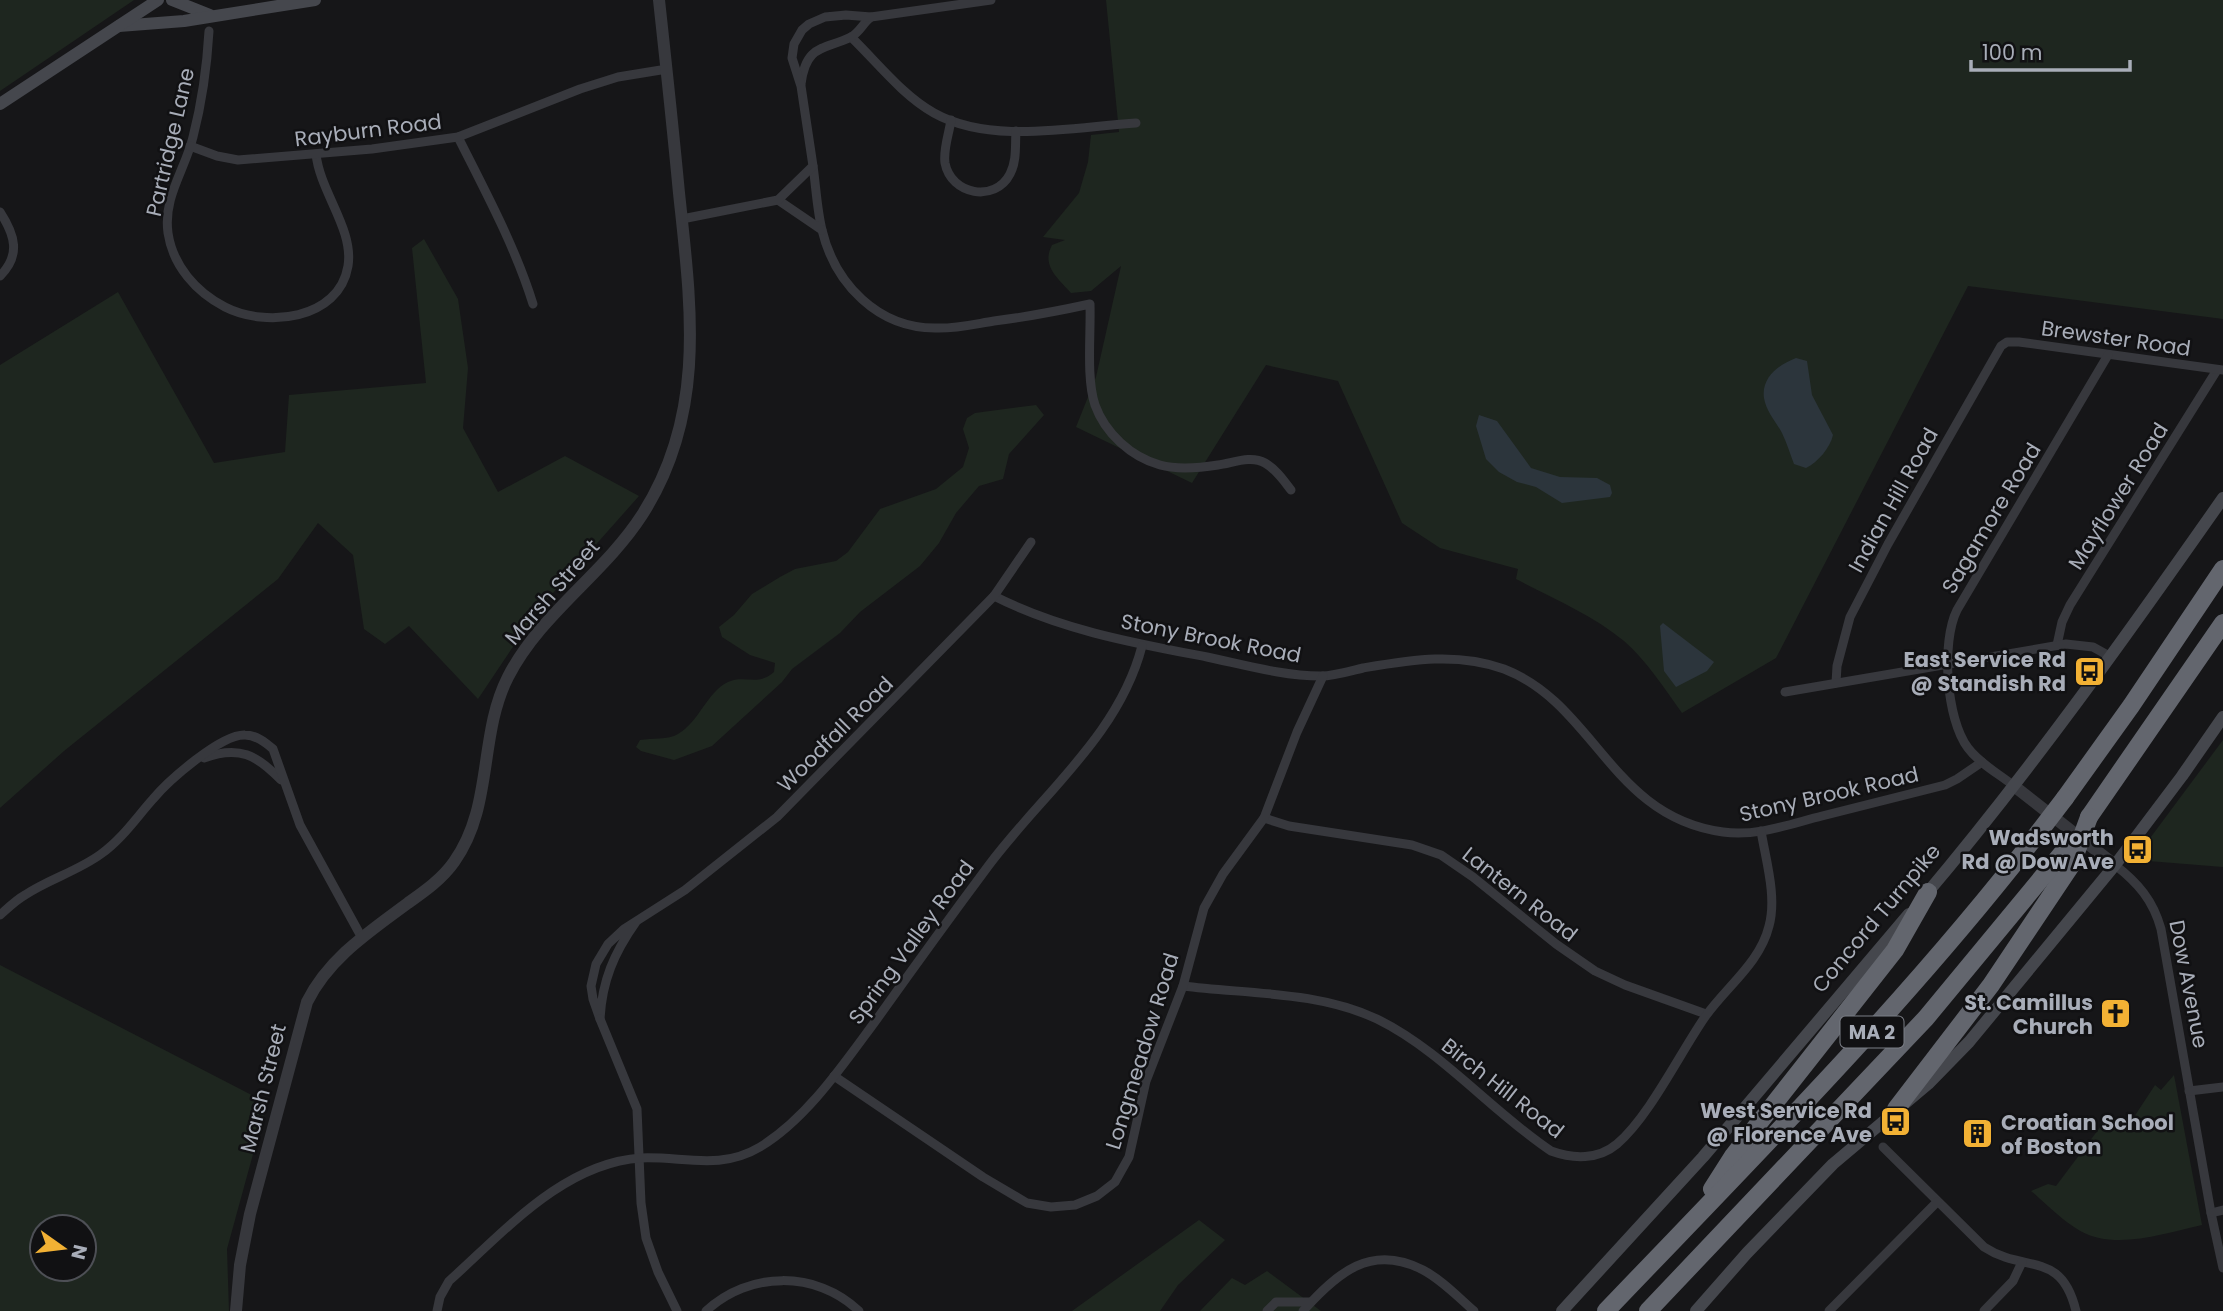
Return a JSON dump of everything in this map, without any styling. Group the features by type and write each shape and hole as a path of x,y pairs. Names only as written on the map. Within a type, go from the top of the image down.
{"highway":[{"name":"MA 2","path":"1606,1311 1901,1000 1993,892 2109,738 2223,569"},
{"name":"MA 2","path":"1648,1311 1926,1018 2069,854 2089,817 2223,624"},
{"path":"1896,1109 2003,968 2070,867 2069,854"},
{"path":"1692,1221 1733,1156 1895,950 1928,892"}],"main road":[{"path":"173,0 201,9 315,0"},
{"path":"0,104 156,1 169,15 184,21"},
{"path":"119,26 184,21 201,9"},
{"name":"Concord Turnpike","path":"1562,1311 1703,1157 1928,892 2014,786 2111,657 2223,498"},
{"path":"1696,1311 1813,1184 1876,1126 1936,1077 1969,1042 2115,865 2223,717"}],"street":[{"name":"Marsh Street","path":"236,1311 240,1265 250,1214 302,1013 320,978 339,957 434,884 458,856 478,813 494,715 507,678 539,633 633,528 668,467 683,420 690,366 690,327 682,219 659,0"},
{"path":"991,0 871,17 825,17 802,30 792,51 801,86 822,230 840,272 859,298 884,316 911,325 950,327 1032,316 1090,304 1090,384 1096,407 1110,433 1129,450 1159,465 1187,468 1241,460 1265,463 1291,490"},
{"path":"801,86 806,66 815,52 821,47 851,37 871,17"},
{"name":"Partridge Lane","path":"209,31 201,100 190,146 168,210 168,234 178,264 201,291 226,308 275,317 310,312 332,296 346,274 349,258 347,240 319,172 316,154"},
{"path":"851,37 922,105 951,120 984,129 1016,131 1136,123"},
{"name":"Rayburn Road","path":"190,146 238,160 416,144 458,137 580,89 618,77 667,69"},
{"path":"951,120 945,152 947,169 960,187 976,192 993,190 1007,180 1014,164 1016,131"},
{"path":"458,137 500,223 533,304"},
{"path":"682,219 778,200 814,166"},
{"path":"778,200 822,230"},
{"path":"0,212 13,236 15,246 11,262 0,276"},
{"name":"Brewster Road","path":"2004,344 2019,342 2220,370"},
{"name":"Indian Hill Road","path":"1836,683 1837,666 1850,617 1892,535 1990,363 2004,344"},
{"name":"Sagamore Road","path":"1953,711 1947,665 1949,631 1956,610 2108,355"},
{"name":"Mayflower Road","path":"2057,645 2068,609 2220,370"},
{"name":"Woodfall Road","path":"677,1311 658,1272 646,1238 640,1202 639,1121 635,1100 593,999 591,986 596,964 613,939 685,890 777,817 994,596 1031,542"},
{"name":"Stony Brook Road","path":"994,596 1045,618 1142,646 1268,670 1323,676 1429,658 1467,660 1503,669 1550,696 1627,783 1658,808 1709,830 1741,834 1761,831 1945,785 1982,762"},
{"path":"1785,692 2057,645 2088,645 2111,657"},
{"name":"Spring Valley Road","path":"438,1311 440,1297 449,1281 534,1205 574,1179 603,1166 640,1158 721,1160 760,1147 785,1127 834,1076 991,863 1095,740 1121,700 1137,665 1142,646"},
{"name":"Longmeadow Road","path":"834,1076 983,1177 1027,1203 1051,1207 1075,1205 1097,1196 1115,1182 1129,1157 1146,1081 1183,986 1204,908 1223,874 1264,818 1297,732 1323,676"},
{"name":"Dow Avenue","path":"1953,711 1965,744 1982,762 2142,888 2159,922 2223,1268"},
{"path":"0,915 27,893 64,876 101,854 127,830 154,797 196,761 234,736 245,735 256,737 273,749 300,825 362,938"},
{"path":"196,761 233,750 257,758 284,782"},
{"name":"Lantern Road","path":"1264,818 1289,827 1412,845 1441,855 1595,971 1706,1014"},
{"name":"Birch Hill Road","path":"1183,986 1280,995 1354,1010 1376,1019 1412,1040 1551,1151 1578,1157 1598,1154 1616,1145 1632,1128 1706,1014 1756,956 1765,941 1772,903 1761,831"},
{"path":"2189,1091 2223,1087"},
{"path":"1883,1147 1984,1247 2004,1259 2045,1266 2056,1273 2071,1293 2076,1311"},
{"path":"1829,1311 1937,1202"},
{"path":"2211,1213 2223,1210"},
{"path":"1303,1311 1329,1283 1352,1267 1380,1259 1410,1264 1425,1271 1474,1311"},
{"path":"1984,1311 2013,1281 2022,1262"},
{"path":"706,1311 714,1303 737,1290 763,1281 796,1280 829,1291 849,1301 859,1311"},
{"path":"1267,1311 1276,1302 1311,1302"}],"shaded area":[{"path":"0,0 134,0 0,91"},
{"path":"1106,0 2223,0 2223,319 1968,286 1776,658 1682,713 1640,657 1624,641 1599,623 1516,579 1518,569 1440,548 1402,523 1338,381 1266,365 1192,483 1076,427 1096,377 1121,266 1091,291 1071,293 1056,277 1048,259 1052,245 1065,240 1043,237 1079,193 1088,162 1091,135 1119,132"},
{"path":"424,239 458,299 468,368 463,428 498,492 565,456 639,496 537,611 478,699 409,626 385,644 364,629 353,555 318,523 278,579 64,751 0,808 0,365 118,292 214,463 285,452 289,395 426,383 412,248"},
{"path":"1796,358 1807,361 1812,395 1833,435 1823,454 1806,468 1794,464 1764,398 1765,384 1773,372"},
{"path":"1036,405 1044,415 1009,454 1003,479 979,486 956,513 939,543 920,566 792,669 782,682 712,746 674,760 641,751 636,747 640,740 678,734 692,722 714,693 728,682 762,679 774,672 775,663 750,655 722,637 719,627 734,615 752,594 795,569 836,561 848,552 880,509 936,489 963,467 969,448 963,429 967,418 975,413"},
{"path":"1479,415 1497,421 1531,468 1560,477 1597,478 1610,485 1610,497 1562,503 1536,487 1517,482 1499,472 1486,459 1476,426"},
{"path":"1663,623 1714,662 1707,671 1676,687 1664,671 1660,626"},
{"path":"2223,740 2223,867 2136,860 2139,853"},
{"path":"0,965 267,1103 227,1249 229,1311 0,1311"},
{"path":"2174,1075 2202,1225 2138,1239 2099,1238 2071,1225 2031,1191 2048,1184 2056,1186 2110,1114 2123,1125 2134,1117 2155,1085 2161,1090"},
{"path":"1199,1220 1225,1240 1178,1285 1160,1311 1072,1311"},
{"path":"1267,1271 1321,1311 1200,1311 1232,1278 1245,1285"}],"place":[{"name":"East Service Rd @ Standish Rd","path":"2089,671"},
{"name":"Wadsworth Rd @ Dow Ave","path":"2137,849"},
{"name":"St. Camillus Church","path":"2116,1014"},
{"name":"West Service Rd @ Florence Ave","path":"1895,1122"},
{"name":"Croatian School of Boston","path":"1978,1134"}]}
